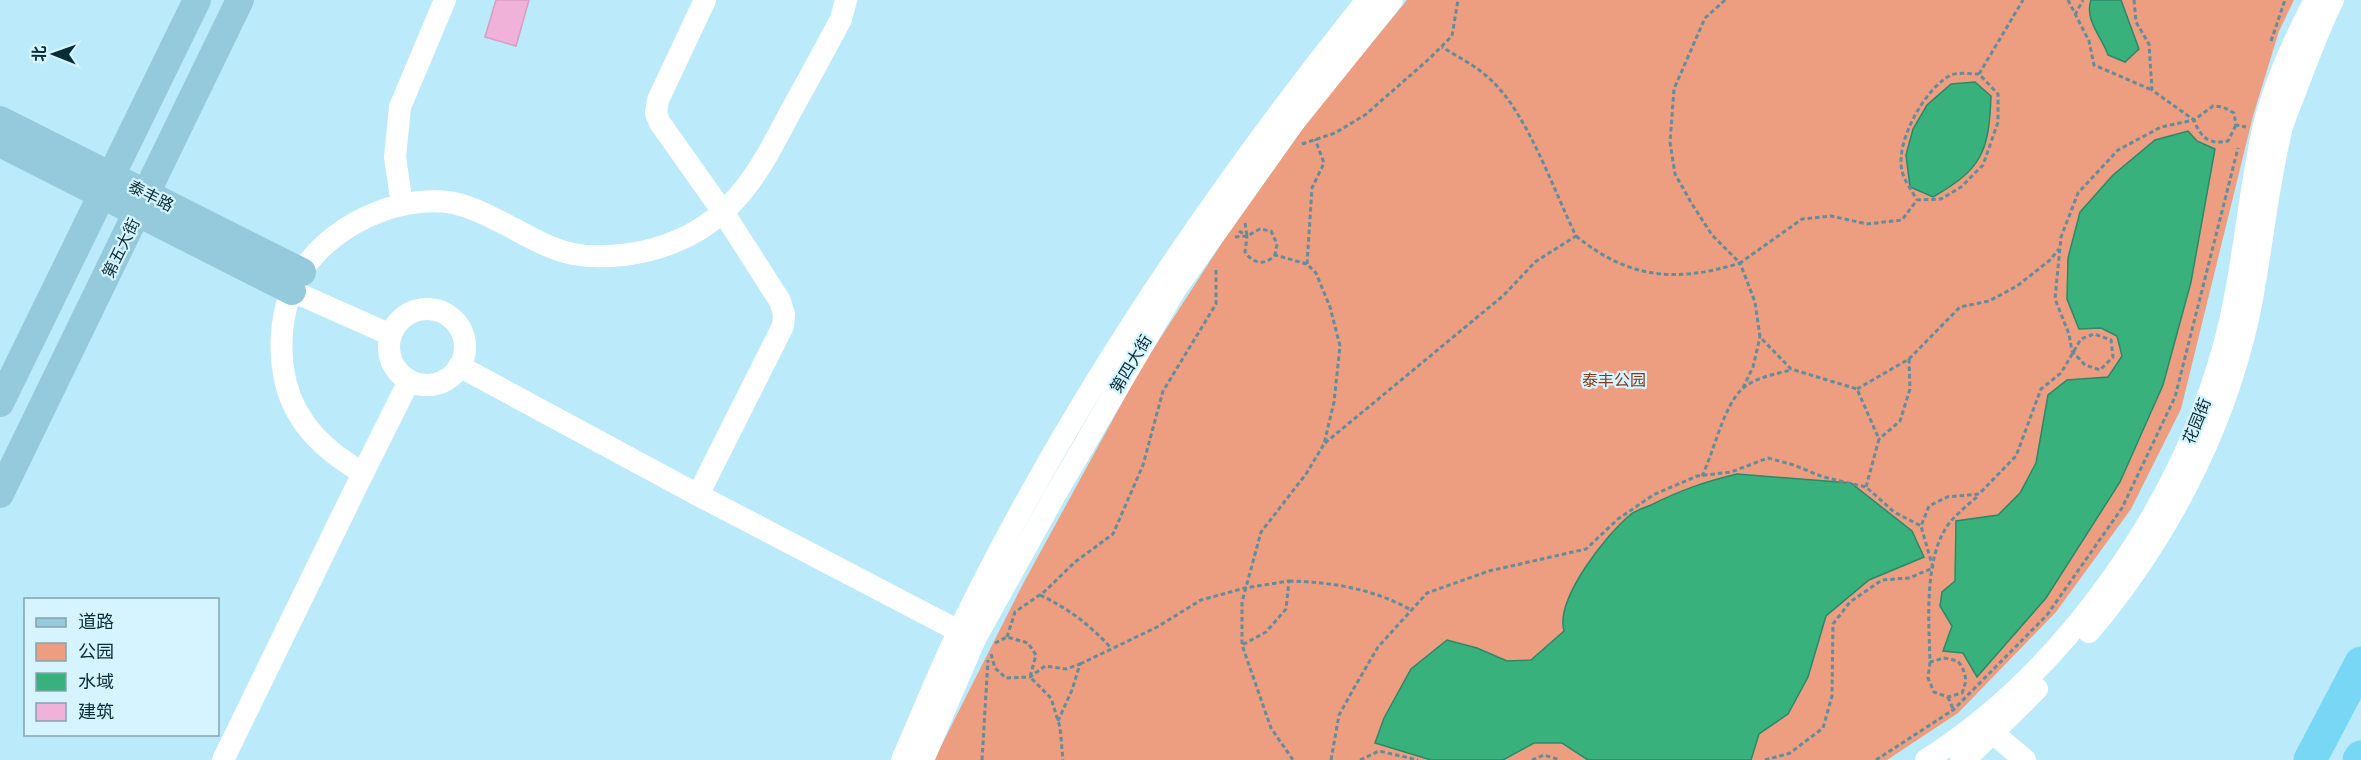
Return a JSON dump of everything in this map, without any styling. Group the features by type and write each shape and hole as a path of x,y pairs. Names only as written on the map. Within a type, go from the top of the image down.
{"highway":[{"path":"2310,760 2361,663"}],"main road":[{"path":"0,403 197,0"},
{"name":"第五大街","path":"0,494 143,204 240,0"},
{"name":"泰丰路","path":"0,120 106,185 297,282"},
{"name":"泰丰路","path":"0,143 106,185"}],"street":[{"path":"402,205 395,157 400,107 445,0"},
{"path":"698,495 783,326 784,314 780,301 723,212 660,123 656,113 658,100 705,0"},
{"path":"363,473 319,442 292,402 284,373 282,337 297,282 323,249 353,224 402,205 428,202 456,204 555,249 594,255 638,252 664,246 688,235 723,212 760,168 841,19 846,0"},
{"name":"第四大街","path":"923,760 974,639 1028,500 1084,399 1211,204 1367,0"},
{"name":"第四大街","path":"902,760 1175,290 1232,225 1321,86 1392,0"},
{"name":"花园街","path":"1926,760 1988,713 2053,651 2090,608 2126,556 2166,489 2195,431 2223,349 2251,124 2292,49 2315,0"},
{"name":"花园街","path":"1962,760 2061,665 2123,592 2181,499 2213,426 2235,367 2248,319 2280,134 2318,29 2333,0"},
{"path":"297,282 391,336"},
{"path":"424,310 439,312 452,319 462,335 464,350 459,366 448,378 436,384 422,385 400,375 392,362 389,351 391,336 398,322 410,314 424,310"},
{"path":"459,366 698,495 974,639"},
{"path":"223,760 409,381"},
{"path":"1993,732 2025,760"}],"path":[{"path":"1301,145 1335,133 1365,115 1442,47 1452,36 1458,0"},
{"path":"1702,476 1720,426 1754,367 1760,337 1755,302 1740,263 1712,235 1692,204 1675,174 1670,142 1674,89 1705,18 1725,0"},
{"path":"1930,662 1944,658 1958,661 1966,672 1966,682 1962,693 1948,697 1934,692 1928,678 1929,610 1935,554 1949,523 2016,456 2041,389 2061,373 2072,351 2081,339 2094,334 2111,340 2113,357 2100,370 2085,365 2072,351 2069,334 2055,299 2060,247 2078,193 2118,150 2161,127 2194,120 2213,106 2234,112 2236,125 2228,141 2210,142 2199,134 2194,120 2152,90 2094,65 2089,41 2068,0"},
{"path":"2075,15 2083,0"},
{"path":"2134,0 2136,22 2149,44 2152,90"},
{"path":"2271,42 2285,0"},
{"path":"1979,74 2021,1"},
{"path":"1442,47 1492,81 1510,105 1546,167 1576,236 1600,256 1642,273 1684,276 1740,263 1802,219 1831,216 1867,225 1902,220 1917,200"},
{"path":"1979,74 1998,94 1998,122 1983,165 1961,187 1941,199 1917,200 1902,171 1901,149 1912,118 1930,94 1952,75 1979,74"},
{"path":"1876,760 1953,710 2047,615 2122,508 2175,397 2251,124 2236,125"},
{"path":"1307,264 1312,188 1324,163 1315,140"},
{"path":"1232,225 1247,236"},
{"path":"1232,225 1247,236"},
{"path":"1232,225 1247,236"},
{"path":"1260,229 1270,231 1277,244 1275,255 1270,261 1260,263 1252,260 1245,252 1247,236 1260,229"},
{"path":"1324,444 1504,295 1535,262 1576,236"},
{"path":"1760,337 1791,369 1857,389 1909,359 1960,307 1989,301 2016,286 2050,260 2060,247"},
{"path":"1275,255 1307,264 1316,273 1330,306 1340,346 1334,402 1324,444 1306,474 1261,532 1242,602 1242,645 1271,728 1293,760"},
{"path":"1007,637 1015,612 1040,595 1075,562 1113,534 1143,465 1163,392 1216,304 1216,258"},
{"path":"1866,487 1879,439 1900,421 1910,389 1909,359"},
{"path":"1742,390 1760,379 1791,369"},
{"path":"1857,389 1879,439"},
{"path":"1331,760 1338,715 1378,647 1427,593 1489,571 1586,549 1618,519 1653,495 1702,476 1731,471 1768,458 1794,465 1823,477 1866,487 1894,512 1921,526"},
{"path":"1934,568 1921,526 1929,506 1947,497 1979,494"},
{"path":"1765,760 1765,758 1790,753 1823,728 1832,696 1833,624 1850,602 1882,580 1909,578 1934,568"},
{"path":"974,639 994,668 1006,678 1029,677 1045,666 1066,669 1080,664 1157,627 1201,600 1245,588 1289,581 1325,582 1394,600 1412,609"},
{"path":"1242,645 1266,632 1286,609 1289,581"},
{"path":"1040,595 1067,608 1093,628 1111,648"},
{"path":"974,639 1007,637 1028,643 1036,655 1029,677"},
{"path":"974,639 982,760"},
{"path":"1058,721 1080,664"},
{"path":"1029,677 1051,698 1058,721 1063,760"},
{"path":"1360,760 1379,750 1418,760"},
{"path":"1532,760 1544,755 1560,760"}],"green space":[{"name":"泰丰公园","path":"1407,0 2294,0 2279,31 2253,116 2181,409 2131,509 2056,612 1958,713 1887,760 934,760 1024,582 1141,368 1225,238 1309,120"}],"water":[{"path":"2091,0 2121,0 2139,49 2125,62 2108,55 2090,15"},
{"path":"1975,82 1991,96 1988,131 1980,157 1962,177 1933,197 1910,187 1906,155 1913,129 1927,105 1951,84"},
{"path":"2188,131 2197,141 2215,149 2191,282 2163,385 2120,482 2046,598 1977,677 1963,653 1943,651 1952,626 1940,606 1942,592 1955,581 1956,521 1998,515 2020,493 2036,463 2048,395 2067,380 2108,377 2122,356 2117,336 2101,328 2079,329 2067,299 2068,258 2080,212 2113,175 2155,140"},
{"path":"1737,474 1851,483 1912,531 1924,557 1869,580 1826,616 1808,677 1788,714 1759,734 1751,760 1588,760 1562,743 1534,743 1503,760 1431,760 1375,743 1384,718 1411,669 1447,640 1477,648 1507,661 1531,660 1564,631 1563,618 1567,602 1575,586 1596,552 1620,524 1637,510 1703,483"}],"building":[{"path":"496,0 529,0 516,46 485,37"}]}
